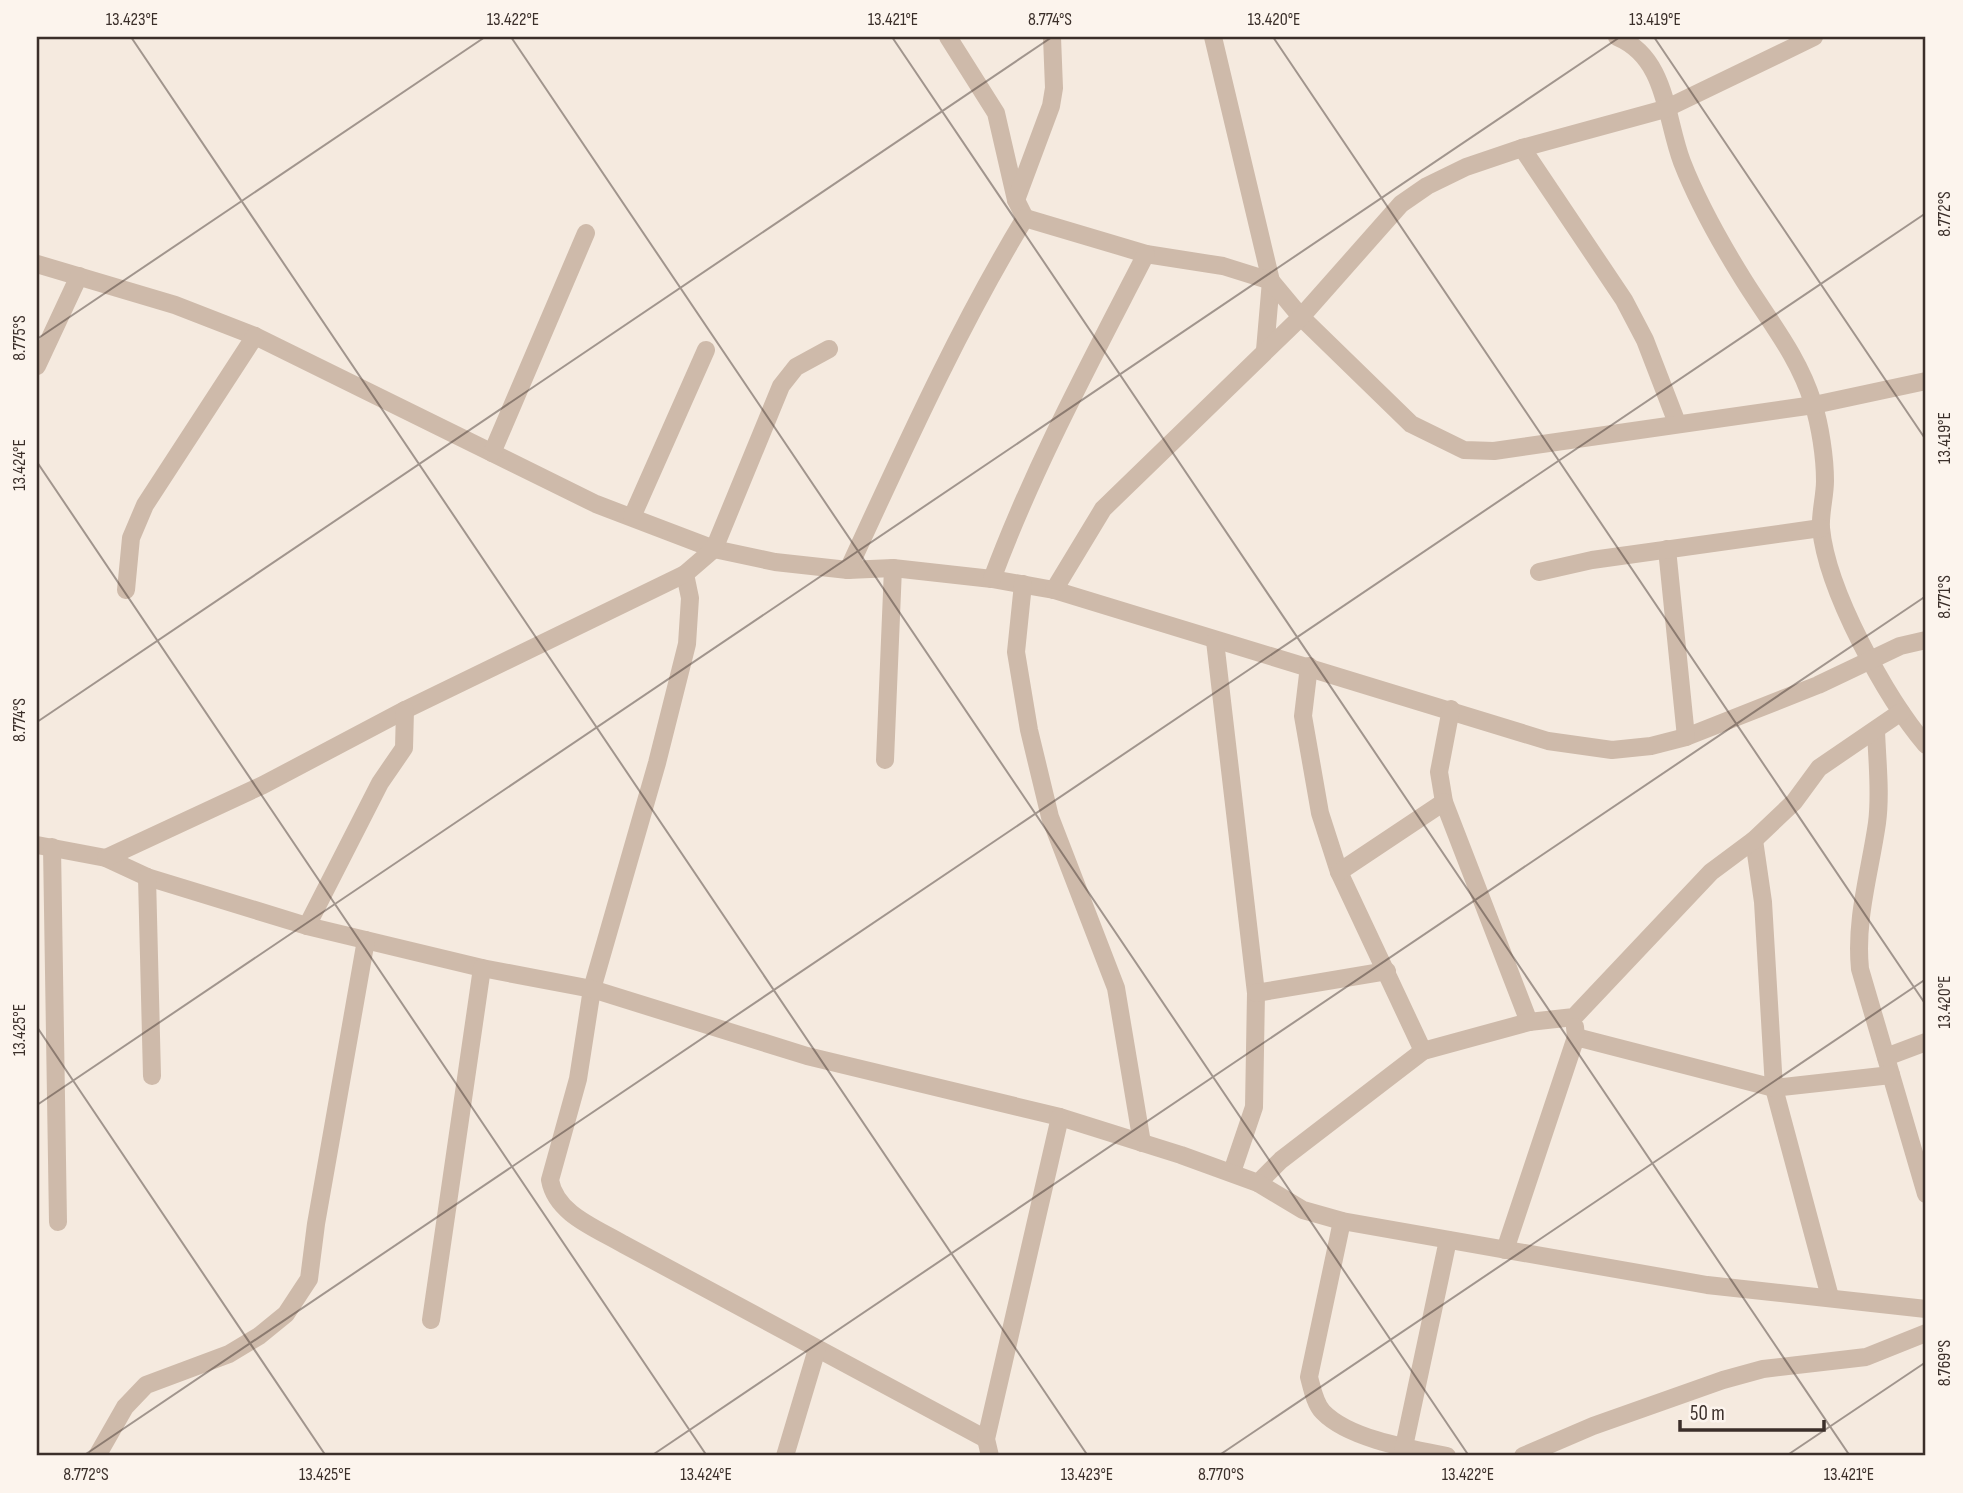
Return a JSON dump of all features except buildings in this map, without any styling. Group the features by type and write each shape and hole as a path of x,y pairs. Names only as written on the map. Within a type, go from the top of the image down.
{"street":[{"path":"948,37 996,113 1016,201 1025,218 1146,254 1223,266 1270,281 1301,317 1411,424 1464,450 1494,451 1814,405 1926,381"},
{"path":"1016,201 1051,106 1054,88 1052,37"},
{"path":"1213,37 1270,281 1265,350"},
{"path":"1617,37 1633,43 1650,60 1683,163 1710,223 1744,281 1790,346 1814,405 1825,479 1821,528 1843,603 1871,660 1902,712 1924,739"},
{"path":"1054,590 1103,509 1301,317 1401,204 1427,186 1466,167 1522,148 1665,109 1814,37"},
{"path":"1522,148 1625,300 1645,340 1676,424"},
{"path":"848,570 923,406 998,263 1025,218"},
{"path":"492,453 586,233"},
{"path":"992,579 1018,511 1056,426 1146,254"},
{"path":"37,264 175,305 255,336 596,504 714,549 775,562 848,570 893,568 992,579 1054,590 1451,709 1548,741 1612,750 1651,746 1686,737 1818,685 1900,646 1926,640"},
{"path":"37,366 79,276"},
{"path":"126,590 131,538 145,505 255,336"},
{"path":"106,858 263,785 405,710 685,574 714,549 781,386 796,367 829,349"},
{"path":"632,517 706,350"},
{"path":"1539,572 1667,548 1821,528"},
{"path":"1667,548 1686,737"},
{"path":"885,760 893,568"},
{"path":"685,574 690,598 687,643 657,763 592,989 578,1079 550,1180 553,1196 569,1211 623,1244 817,1349 988,1448 1060,1117"},
{"path":"1023,584 1016,652 1029,730 1050,817 1116,988 1142,1143"},
{"path":"1215,640 1256,993 1254,1107 1232,1172"},
{"path":"1310,666 1303,716 1307,754 1320,813 1339,872 1423,1051"},
{"path":"1451,709 1439,772 1444,802 1529,1022"},
{"path":"307,926 380,783 404,748 405,710"},
{"path":"1258,1183 1281,1160 1423,1051 1529,1022 1574,1017 1711,872 1754,840 1794,802 1819,768 1902,712"},
{"path":"1876,730 1878,820 1858,947 1860,969 1891,1075 1921,1163 1926,1194"},
{"path":"1339,872 1444,802"},
{"path":"1754,840 1763,902 1774,1088 1830,1297"},
{"path":"58,1222 44,846 106,858 147,877 307,926 482,968 592,989 807,1056 1060,1117 1232,1172 1258,1183 1303,1210 1342,1221 1707,1285 1926,1309"},
{"path":"147,877 152,1076"},
{"path":"97,1456 125,1407 146,1385 229,1354 259,1336 286,1314 309,1279 316,1224 366,940"},
{"path":"431,1321 482,968"},
{"path":"1256,993 1387,971"},
{"path":"1505,1250 1576,1037 1574,1017"},
{"path":"1576,1037 1774,1088 1891,1075"},
{"path":"1886,1057 1926,1042"},
{"path":"1342,1221 1309,1377 1322,1411 1342,1426 1404,1452 1447,1456"},
{"path":"1404,1452 1448,1240"},
{"path":"1523,1456 1593,1426 1723,1380 1763,1368 1866,1357 1926,1333"},
{"path":"785,1456 817,1349"}]}
